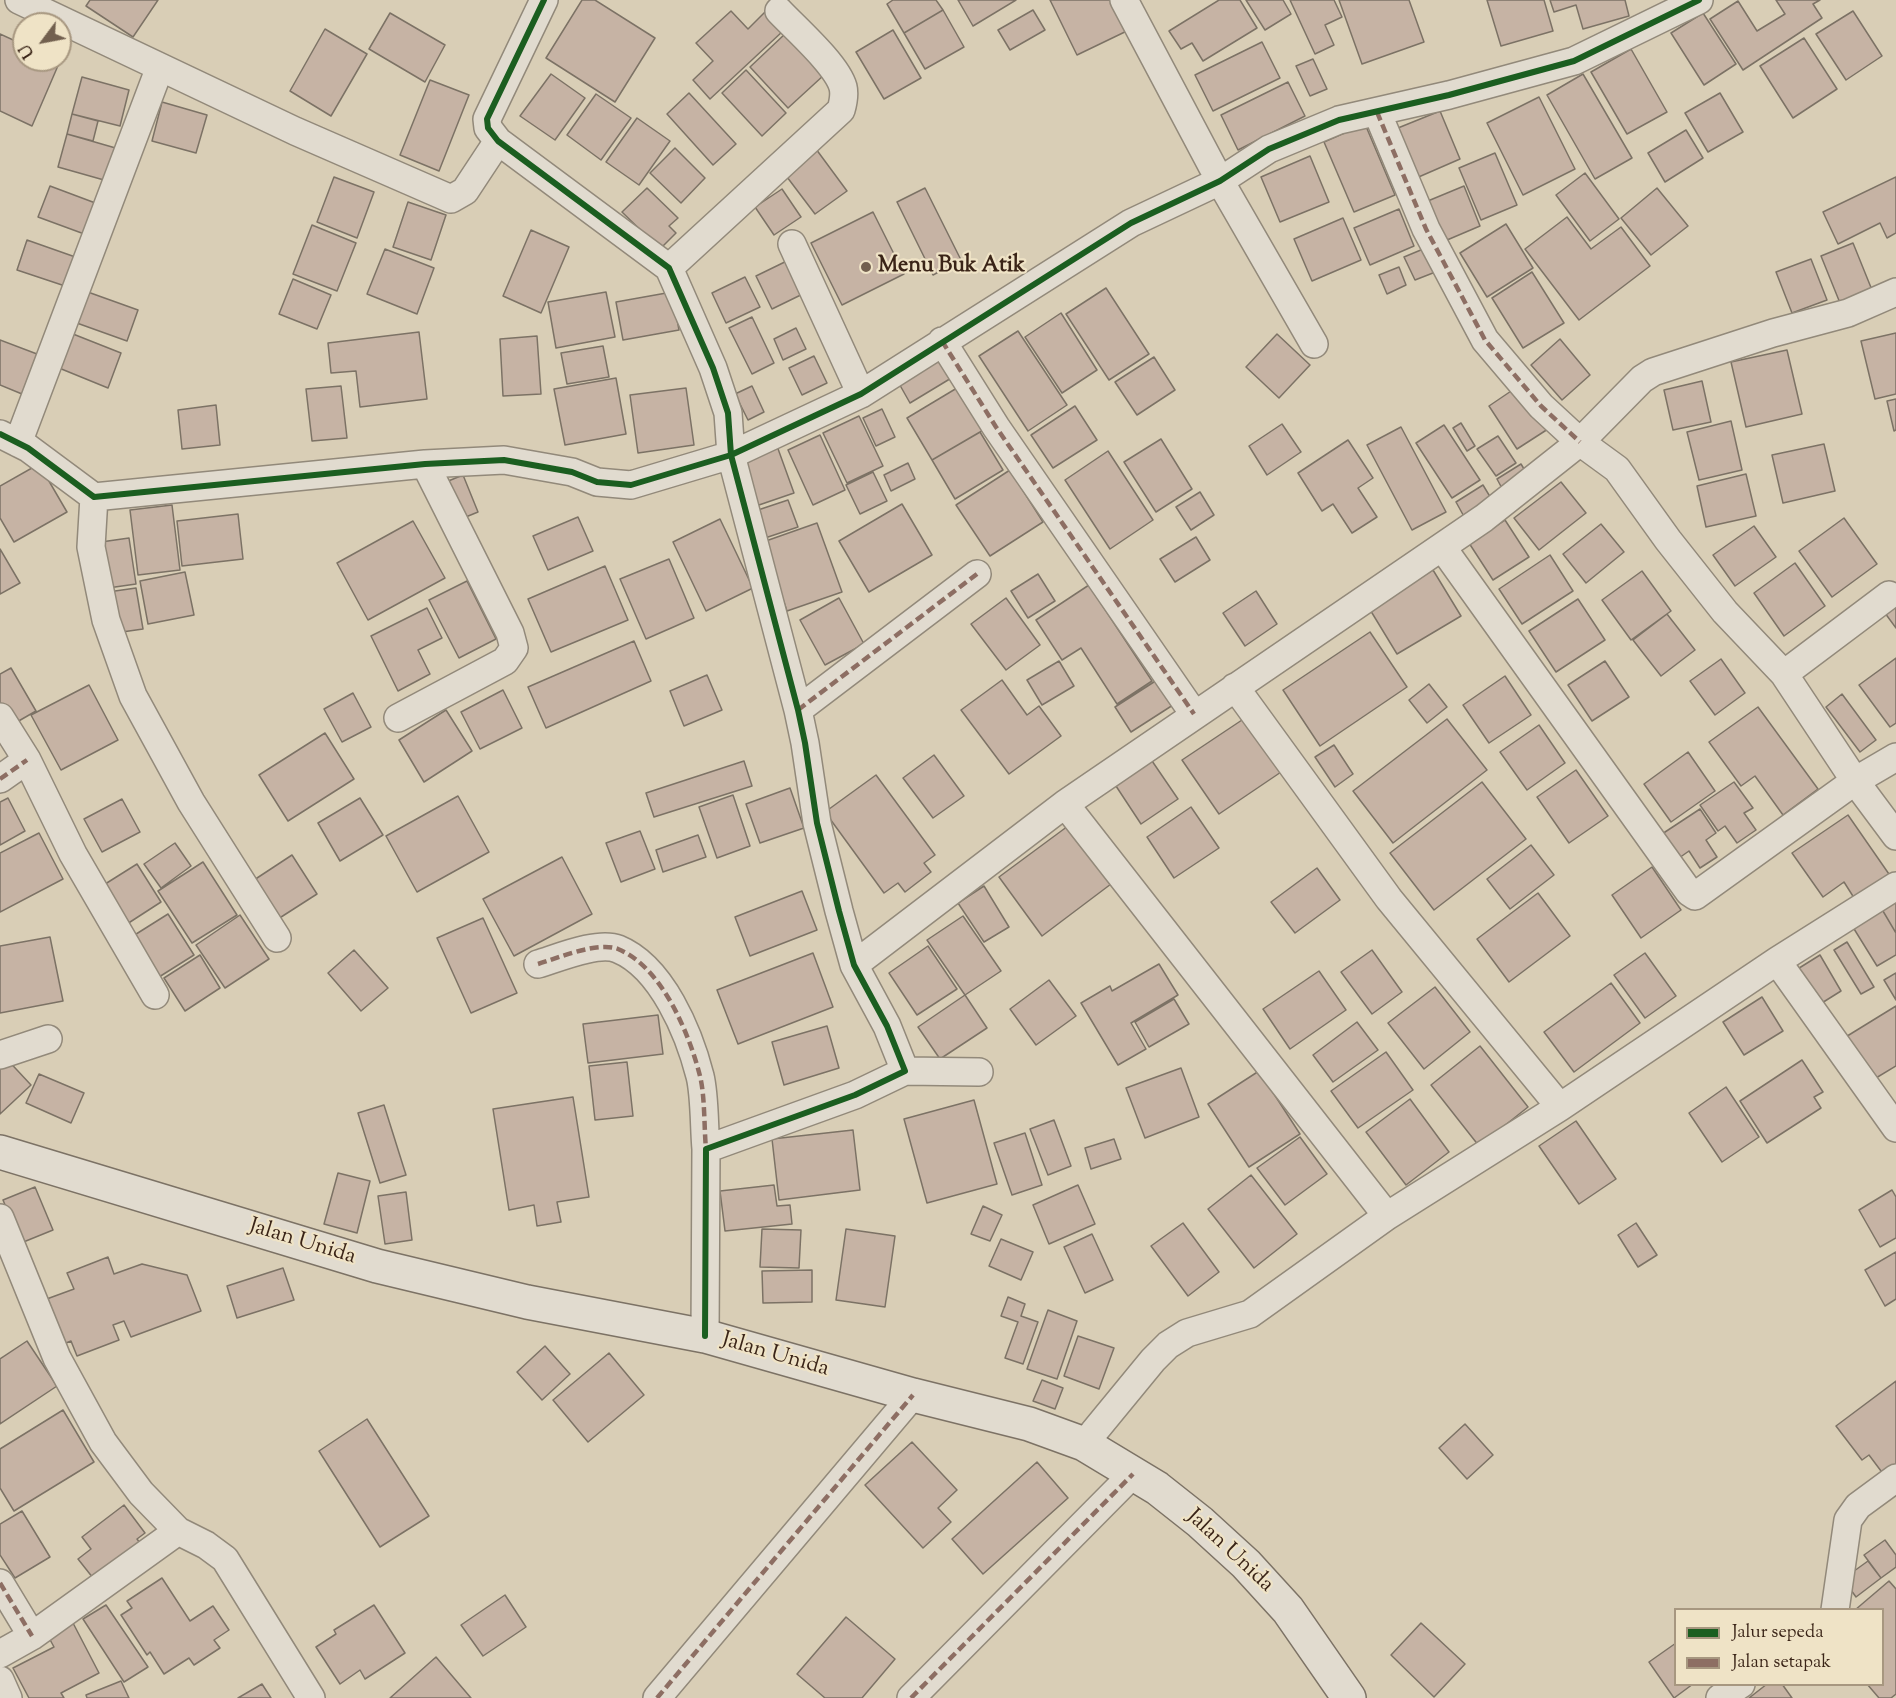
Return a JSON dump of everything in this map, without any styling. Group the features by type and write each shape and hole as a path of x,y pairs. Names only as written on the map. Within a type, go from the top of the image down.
{"street":[{"path":"19,0 295,131 451,199 465,191 498,141"},
{"path":"544,0 487,119 488,128 498,141 669,268 694,321 728,413 731,455 806,743 817,823 854,965 887,1026 905,1071"},
{"path":"1124,0 1220,181 1314,344"},
{"path":"160,67 9,439 28,448 94,496 425,464 504,460 572,472 597,482 631,485 731,455 861,394 1131,223 1220,181 1269,148 1339,120 1449,95 1574,61 1700,0"},
{"path":"669,268 841,110 844,98 843,86 831,66 779,11"},
{"path":"1377,112 1426,229 1485,340 1541,406 1580,442 1617,469 1668,540 1718,603 1784,674 1855,781 1896,836"},
{"path":"792,244 861,394"},
{"path":"854,965 1065,804 1194,714 1484,519 1580,442 1642,379 1653,372 1773,333 1848,313 1896,292"},
{"path":"942,341 996,427 1194,714"},
{"path":"398,718 505,661 514,648 510,633 425,464"},
{"path":"94,496 92,547 104,610 133,696 191,802 277,938"},
{"path":"1442,547 1689,892 1695,896 1855,781 1896,757"},
{"path":"798,710 977,574"},
{"path":"1784,674 1889,595"},
{"path":"1235,687 1389,899 1560,1107"},
{"path":"0,717 27,760 73,854 155,995"},
{"path":"0,779 27,760"},
{"path":"1065,804 1387,1216"},
{"path":"1084,1444 1146,1367 1168,1345 1187,1333 1250,1314 1387,1216 1560,1107 1777,961 1896,886"},
{"path":"538,964 596,948 617,949 646,968 676,1008 701,1078 706,1149 705,1336"},
{"path":"1777,961 1896,1128"},
{"path":"0,1055 48,1039"},
{"path":"706,1149 855,1095 905,1071 979,1072"},
{"name":"Jalan Unida","path":"0,1152 377,1266 527,1302 705,1336 913,1395 1029,1424 1084,1444 1157,1488 1200,1522 1246,1564 1288,1610 1348,1698"},
{"path":"0,1218 57,1358 103,1442 141,1493 178,1531 206,1545 225,1559 311,1698"},
{"path":"657,1698 913,1395"},
{"path":"911,1698 1133,1474"},
{"path":"1834,1608 1848,1520 1858,1506 1896,1478"},
{"path":"0,1654 32,1636 178,1531"},
{"path":"0,1583 32,1636"},
{"path":"0,1680 8,1698"},
{"path":"1720,1698 1738,1686"}],"building":[{"path":"90,0 158,0 133,37 86,6"},
{"path":"582,0 595,0 655,38 615,102 546,58"},
{"path":"893,0 936,0 943,10 904,33 887,4"},
{"path":"958,0 1016,0 973,26"},
{"path":"1050,0 1118,0 1131,29 1077,55"},
{"path":"1219,0 1240,0 1257,28 1203,61 1192,43 1181,49 1169,31"},
{"path":"1246,0 1283,0 1291,14 1265,30"},
{"path":"1290,0 1334,0 1342,17 1325,25 1334,45 1315,54"},
{"path":"1339,0 1409,0 1424,42 1362,64"},
{"path":"1487,0 1544,0 1553,31 1501,46"},
{"path":"1550,0 1625,0 1629,16 1583,29 1576,5 1554,12"},
{"path":"1776,0 1820,0 1813,4 1822,18 1743,70 1710,19 1738,1 1757,31 1785,14"},
{"path":"943,10 964,47 925,69 904,33"},
{"path":"1033,10 1045,30 1010,50 998,30"},
{"path":"731,11 748,29 765,12 783,31 710,99 693,80 713,61 696,43"},
{"path":"1853,11 1882,56 1846,80 1816,34"},
{"path":"390,13 445,45 425,82 369,49"},
{"path":"1703,13 1736,64 1704,85 1671,33"},
{"path":"325,29 367,54 331,116 290,91"},
{"path":"893,30 921,78 884,99 856,52"},
{"path":"786,33 824,75 788,108 750,67"},
{"path":"0,34 12,40 12,72 55,72 32,126 0,111"},
{"path":"1804,38 1837,89 1793,118 1760,66"},
{"path":"1262,42 1280,78 1213,111 1195,75"},
{"path":"1631,49 1667,112 1627,134 1591,72"},
{"path":"1313,59 1327,89 1310,96 1296,66"},
{"path":"746,70 786,113 762,136 722,93"},
{"path":"551,74 585,98 555,140 520,116"},
{"path":"1583,74 1632,158 1595,179 1547,95"},
{"path":"82,77 129,90 120,126 72,114"},
{"path":"430,80 469,95 439,171 400,155"},
{"path":"1288,82 1305,116 1238,150 1221,115"},
{"path":"689,93 736,144 713,165 667,114"},
{"path":"1720,93 1743,132 1708,152 1685,113"},
{"path":"596,94 631,118 601,160 567,135"},
{"path":"1539,97 1575,169 1523,195 1487,123"},
{"path":"162,102 207,115 196,153 152,141"},
{"path":"1440,111 1460,159 1414,179 1393,130"},
{"path":"72,114 98,121 93,141 67,134"},
{"path":"637,118 670,141 639,185 606,162"},
{"path":"1365,124 1395,195 1354,212 1324,142"},
{"path":"1686,130 1703,158 1665,182 1648,153"},
{"path":"67,134 119,149 111,182 58,167"},
{"path":"675,148 705,178 681,203 650,173"},
{"path":"816,149 847,191 815,214 784,173"},
{"path":"1495,153 1517,205 1481,220 1459,168"},
{"path":"1310,156 1329,202 1280,222 1261,177"},
{"path":"1585,173 1619,219 1590,241 1556,195"},
{"path":"334,177 374,192 357,238 317,222"},
{"path":"1896,177 1896,233 1887,238 1880,223 1838,244 1823,212"},
{"path":"50,186 98,204 87,235 38,217"},
{"path":"1464,186 1480,226 1440,243 1423,203"},
{"path":"647,188 678,218 669,226 676,233 660,249 622,212"},
{"path":"925,188 961,260 933,275 897,202"},
{"path":"1657,188 1688,226 1651,255 1621,218"},
{"path":"782,189 801,217 774,235 755,207"},
{"path":"408,202 446,215 431,260 393,247"},
{"path":"1399,209 1414,246 1370,265 1354,228"},
{"path":"873,212 904,274 842,305 811,243"},
{"path":"1567,217 1591,249 1621,227 1650,266 1579,320 1525,249"},
{"path":"1343,218 1361,260 1312,281 1294,239"},
{"path":"1506,224 1533,268 1487,297 1460,253"},
{"path":"312,225 356,243 337,291 293,274"},
{"path":"531,230 569,247 541,313 503,296"},
{"path":"27,240 81,259 71,288 17,270"},
{"path":"1853,243 1872,290 1840,303 1821,256"},
{"path":"1428,247 1438,271 1415,280 1404,257"},
{"path":"385,249 434,268 417,314 367,294"},
{"path":"795,257 811,290 772,309 756,276"},
{"path":"1811,259 1827,300 1792,313 1776,272"},
{"path":"1399,267 1406,285 1387,294 1379,275"},
{"path":"1532,272 1564,323 1523,348 1492,298"},
{"path":"745,277 760,307 726,323 712,293"},
{"path":"293,279 331,295 317,329 279,314"},
{"path":"1106,288 1149,354 1109,380 1066,314"},
{"path":"85,291 138,310 127,341 74,322"},
{"path":"606,292 615,337 556,348 548,302"},
{"path":"672,292 679,330 623,340 616,302"},
{"path":"1061,313 1097,370 1062,393 1025,337"},
{"path":"752,317 774,363 752,374 729,328"},
{"path":"796,328 806,349 783,360 774,339"},
{"path":"1018,331 1067,405 1028,431 979,356"},
{"path":"419,332 427,399 360,407 356,371 331,373 328,343"},
{"path":"1896,333 1896,394 1875,399 1861,341"},
{"path":"73,334 121,353 108,388 59,368"},
{"path":"1277,334 1310,365 1279,398 1246,367"},
{"path":"537,336 541,394 503,396 500,339"},
{"path":"1560,339 1590,375 1562,400 1531,365"},
{"path":"0,340 37,354 22,394 0,385"},
{"path":"603,346 609,377 567,384 561,353"},
{"path":"1787,350 1802,414 1746,427 1731,362"},
{"path":"940,355 953,377 910,403 897,380"},
{"path":"814,356 827,383 802,395 789,368"},
{"path":"1154,357 1175,390 1137,415 1115,382"},
{"path":"616,378 626,434 565,445 554,389"},
{"path":"1702,381 1711,422 1673,430 1664,390"},
{"path":"962,385 987,428 932,460 907,418"},
{"path":"1520,385 1548,429 1517,449 1489,406"},
{"path":"341,386 347,438 312,441 306,389"},
{"path":"752,386 764,412 748,420 735,394"},
{"path":"686,388 694,445 638,453 630,395"},
{"path":"1896,399 1896,430 1894,431 1887,401"},
{"path":"216,405 220,445 182,449 178,410"},
{"path":"1075,406 1097,440 1053,468 1031,435"},
{"path":"882,409 895,437 876,446 863,418"},
{"path":"859,416 883,466 847,483 823,433"},
{"path":"1731,421 1742,470 1699,480 1687,432"},
{"path":"1461,423 1475,446 1467,451 1453,428"},
{"path":"1282,424 1301,452 1267,475 1249,446"},
{"path":"1444,425 1480,480 1452,498 1416,443"},
{"path":"1401,427 1446,512 1412,530 1367,445"},
{"path":"980,432 1003,470 955,499 932,460"},
{"path":"820,435 845,490 813,505 788,450"},
{"path":"1498,436 1516,463 1496,476 1477,449"},
{"path":"1161,439 1192,489 1156,512 1124,462"},
{"path":"1348,440 1373,478 1358,488 1377,517 1352,533 1333,504 1322,511 1298,473"},
{"path":"1824,444 1835,491 1783,503 1772,455"},
{"path":"777,446 794,493 756,506 739,459"},
{"path":"1108,451 1153,520 1110,549 1065,480"},
{"path":"908,463 915,479 891,491 884,475"},
{"path":"39,464 67,512 14,542 0,518 0,486"},
{"path":"1521,464 1529,477 1504,492 1497,479"},
{"path":"1010,470 1043,522 990,556 956,505"},
{"path":"873,472 887,501 860,514 846,485"},
{"path":"1746,474 1756,516 1706,527 1697,486"},
{"path":"463,475 478,512 456,521 441,484"},
{"path":"1561,482 1586,513 1539,550 1514,518"},
{"path":"1483,485 1495,505 1467,522 1456,502"},
{"path":"1200,492 1214,515 1191,530 1176,507"},
{"path":"788,500 798,527 762,539 752,512"},
{"path":"902,504 932,555 869,592 839,541"},
{"path":"172,505 180,570 138,575 130,510"},
{"path":"238,514 243,559 182,566 177,521"},
{"path":"578,517 593,551 548,570 533,536"},
{"path":"1844,518 1877,564 1832,597 1799,551"},
{"path":"720,519 753,588 706,611 673,542"},
{"path":"1505,520 1529,557 1493,580 1469,543"},
{"path":"413,521 445,578 368,620 337,563"},
{"path":"817,523 842,592 787,611 763,542"},
{"path":"1601,524 1624,552 1586,583 1563,554"},
{"path":"1754,526 1776,557 1735,586 1713,555"},
{"path":"1196,537 1210,560 1175,582 1160,559"},
{"path":"129,538 136,584 101,589 94,543"},
{"path":"0,549 20,583 0,594"},
{"path":"1550,555 1573,591 1522,624 1499,589"},
{"path":"669,559 694,618 646,639 620,579"},
{"path":"1795,563 1825,606 1784,636 1754,593"},
{"path":"605,566 628,620 551,652 528,599"},
{"path":"1433,570 1461,616 1397,654 1369,608"},
{"path":"1642,571 1671,611 1631,640 1602,600"},
{"path":"185,572 194,615 148,624 140,581"},
{"path":"1038,574 1055,601 1028,618 1011,591"},
{"path":"467,581 496,639 459,658 429,600"},
{"path":"1089,585 1152,681 1117,704 1081,648 1062,660 1036,620"},
{"path":"136,588 143,629 115,633 108,592"},
{"path":"1256,591 1277,624 1245,646 1223,613"},
{"path":"839,598 864,644 825,665 800,620"},
{"path":"1006,598 1040,645 1006,670 971,624"},
{"path":"1578,599 1605,640 1556,672 1529,631"},
{"path":"1896,599 1896,628 1882,609"},
{"path":"427,608 442,638 418,650 430,674 398,691 371,636"},
{"path":"1667,614 1695,650 1661,676 1633,640"},
{"path":"1370,632 1407,687 1320,746 1283,690"},
{"path":"634,641 651,681 546,728 528,687"},
{"path":"1896,658 1896,723 1890,727 1859,685"},
{"path":"1721,659 1745,693 1715,715 1690,681"},
{"path":"1059,661 1074,686 1042,705 1027,680"},
{"path":"1605,661 1629,697 1592,721 1568,685"},
{"path":"11,668 36,711 10,726 0,709 0,674"},
{"path":"707,675 722,710 684,726 670,691"},
{"path":"1505,676 1531,715 1489,743 1463,705"},
{"path":"1002,680 1027,715 1039,706 1061,736 1009,774 961,710"},
{"path":"1157,680 1173,705 1131,732 1115,707"},
{"path":"1429,684 1447,707 1427,723 1409,700"},
{"path":"89,685 118,740 61,770 31,715"},
{"path":"503,690 522,728 480,749 461,712"},
{"path":"353,693 371,727 342,742 324,709"},
{"path":"1842,694 1876,740 1860,752 1826,707"},
{"path":"1758,707 1818,789 1783,815 1755,776 1741,786 1709,742"},
{"path":"446,710 472,751 424,782 399,740"},
{"path":"1251,714 1287,768 1219,814 1182,760"},
{"path":"1447,719 1487,770 1393,843 1353,791"},
{"path":"1539,725 1565,763 1527,790 1500,752"},
{"path":"325,733 354,779 288,821 259,775"},
{"path":"1334,745 1353,774 1335,787 1315,757"},
{"path":"1688,752 1715,791 1671,822 1644,784"},
{"path":"934,755 964,796 933,818 903,778"},
{"path":"1150,758 1178,799 1141,824 1114,783"},
{"path":"744,761 752,786 654,817 646,793"},
{"path":"1576,770 1608,816 1569,843 1537,797"},
{"path":"876,775 935,855 924,863 931,872 905,892 898,883 884,893 825,812"},
{"path":"1482,782 1526,839 1434,910 1390,853"},
{"path":"1734,782 1753,808 1744,813 1756,830 1737,843 1725,826 1718,831 1700,805"},
{"path":"790,788 804,828 760,843 746,804"},
{"path":"733,795 750,846 717,858 699,807"},
{"path":"458,796 489,852 417,892 386,836"},
{"path":"8,798 25,831 0,845 0,802"},
{"path":"360,798 383,835 340,861 318,823"},
{"path":"122,799 140,832 102,852 84,819"},
{"path":"1191,807 1219,848 1174,878 1147,837"},
{"path":"1700,809 1716,833 1706,840 1717,857 1700,868 1689,851 1679,858 1662,834"},
{"path":"1848,815 1891,877 1856,901 1844,882 1823,897 1792,853"},
{"path":"1068,826 1111,884 1042,936 999,877"},
{"path":"640,831 655,869 621,882 606,843"},
{"path":"39,833 63,879 0,912 0,853"},
{"path":"698,835 706,857 663,872 656,850"},
{"path":"175,843 191,866 161,888 144,864"},
{"path":"1531,845 1554,875 1510,909 1487,879"},
{"path":"292,855 317,894 278,919 254,880"},
{"path":"562,857 592,914 514,956 483,899"},
{"path":"203,862 237,915 192,943 158,891"},
{"path":"137,864 161,902 127,924 102,886"},
{"path":"1652,867 1681,910 1641,938 1612,895"},
{"path":"1317,868 1340,900 1295,933 1271,902"},
{"path":"984,886 1009,927 984,942 958,903"},
{"path":"802,891 817,930 750,956 735,917"},
{"path":"1538,893 1570,936 1509,982 1477,939"},
{"path":"1896,897 1896,933 1880,906"},
{"path":"1880,906 1896,933 1896,955 1877,966 1851,924"},
{"path":"168,914 194,955 159,977 133,936"},
{"path":"240,915 269,959 225,988 196,945"},
{"path":"963,916 1001,971 965,995 927,940"},
{"path":"483,918 517,993 471,1013 437,938"},
{"path":"50,937 63,1001 0,1013 0,946"},
{"path":"1847,942 1874,987 1861,994 1834,950"},
{"path":"928,946 957,989 917,1015 889,973"},
{"path":"354,950 388,988 361,1011 328,973"},
{"path":"1372,950 1402,992 1372,1014 1341,972"},
{"path":"813,953 833,1007 738,1044 717,990"},
{"path":"1645,953 1676,996 1645,1018 1614,975"},
{"path":"200,955 220,988 185,1011 164,978"},
{"path":"1820,955 1841,991 1817,1006 1796,970"},
{"path":"1159,964 1178,995 1131,1023 1146,1049 1118,1065 1081,1003 1110,986 1112,991"},
{"path":"1319,971 1346,1010 1290,1049 1263,1009"},
{"path":"1896,973 1896,1000 1884,980"},
{"path":"1049,980 1076,1016 1036,1045 1010,1009"},
{"path":"1611,983 1640,1023 1574,1072 1544,1032"},
{"path":"1435,987 1470,1032 1424,1069 1388,1023"},
{"path":"965,995 987,1028 940,1059 918,1027"},
{"path":"1762,997 1783,1031 1744,1055 1723,1022"},
{"path":"1174,999 1189,1024 1149,1047 1135,1022"},
{"path":"1896,1006 1896,1066 1871,1081 1844,1038"},
{"path":"658,1015 663,1054 588,1063 583,1024"},
{"path":"1357,1022 1378,1050 1333,1082 1313,1055"},
{"path":"827,1026 839,1068 784,1085 772,1042"},
{"path":"1480,1046 1528,1107 1479,1146 1431,1085"},
{"path":"1386,1052 1413,1090 1358,1128 1331,1091"},
{"path":"3,1055 31,1085 0,1114 0,1058"},
{"path":"1802,1060 1823,1092 1814,1097 1821,1108 1767,1143 1740,1101"},
{"path":"627,1062 633,1116 595,1120 589,1066"},
{"path":"1181,1068 1199,1117 1145,1138 1126,1088"},
{"path":"1259,1071 1300,1134 1249,1167 1208,1104"},
{"path":"39,1074 84,1093 71,1123 26,1103"},
{"path":"1726,1087 1759,1137 1722,1162 1689,1113"},
{"path":"573,1097 589,1197 557,1202 561,1222 537,1226 534,1205 509,1210 493,1109"},
{"path":"1410,1099 1449,1152 1406,1185 1366,1132"},
{"path":"974,1100 997,1184 927,1203 904,1119"},
{"path":"384,1105 406,1175 380,1183 358,1113"},
{"path":"1054,1120 1071,1166 1048,1175 1030,1129"},
{"path":"1576,1121 1616,1179 1579,1204 1539,1146"},
{"path":"853,1130 860,1190 779,1200 772,1139"},
{"path":"1025,1133 1042,1185 1012,1195 994,1143"},
{"path":"1300,1137 1327,1174 1285,1205 1257,1168"},
{"path":"1114,1139 1121,1159 1091,1169 1085,1148"},
{"path":"338,1173 370,1181 357,1233 324,1224"},
{"path":"1251,1175 1297,1234 1254,1268 1208,1209"},
{"path":"774,1185 777,1206 790,1205 792,1224 725,1231 720,1191"},
{"path":"1078,1185 1095,1224 1049,1244 1033,1205"},
{"path":"35,1187 53,1230 21,1243 3,1200"},
{"path":"1892,1190 1896,1197 1896,1238 1880,1247 1859,1210"},
{"path":"406,1192 412,1240 385,1244 378,1196"},
{"path":"983,1206 1002,1215 990,1241 971,1234"},
{"path":"1183,1223 1219,1272 1188,1296 1151,1246"},
{"path":"1636,1223 1657,1255 1638,1267 1618,1235"},
{"path":"762,1229 801,1230 799,1268 760,1267"},
{"path":"846,1229 895,1236 885,1307 836,1300"},
{"path":"1092,1234 1113,1280 1085,1293 1064,1247"},
{"path":"1001,1239 1033,1252 1021,1280 989,1266"},
{"path":"1896,1252 1896,1299 1885,1306 1865,1270"},
{"path":"108,1257 114,1274 142,1264 187,1275 201,1311 131,1337 124,1321 113,1325 119,1340 77,1356 71,1341 61,1345 44,1300 74,1289 67,1273"},
{"path":"283,1268 294,1300 237,1318 227,1286"},
{"path":"812,1270 812,1302 763,1303 762,1271"},
{"path":"1008,1297 1025,1304 1021,1316 1038,1322 1023,1364 1005,1358 1018,1322 1001,1316"},
{"path":"1048,1310 1077,1321 1057,1379 1027,1369"},
{"path":"1078,1336 1114,1348 1099,1389 1064,1376"},
{"path":"27,1341 57,1386 0,1424 0,1359"},
{"path":"545,1346 570,1374 542,1400 517,1372"},
{"path":"609,1353 644,1395 588,1442 553,1400"},
{"path":"1042,1380 1063,1388 1055,1409 1033,1401"},
{"path":"1896,1381 1896,1466 1884,1475 1869,1455 1862,1460 1836,1426"},
{"path":"63,1410 94,1462 14,1511 0,1488 0,1449"},
{"path":"367,1419 429,1516 380,1547 319,1451"},
{"path":"1465,1424 1493,1455 1467,1479 1439,1448"},
{"path":"912,1442 957,1490 938,1508 951,1522 923,1548 865,1485"},
{"path":"1037,1462 1068,1498 983,1574 952,1539"},
{"path":"124,1505 145,1533 137,1539 143,1547 97,1583 78,1559 91,1549 82,1537"},
{"path":"22,1511 50,1557 15,1578 0,1555 0,1524"},
{"path":"1885,1540 1896,1555 1896,1567 1881,1578 1864,1555"},
{"path":"1868,1561 1881,1578 1856,1597 1843,1579"},
{"path":"162,1578 190,1621 213,1606 229,1630 214,1640 220,1648 194,1665 189,1658 164,1674 150,1652 147,1655 121,1615 132,1608 127,1601"},
{"path":"1889,1581 1896,1589 1896,1694 1891,1698 1879,1698 1869,1686 1884,1686 1884,1608 1857,1608"},
{"path":"505,1595 526,1627 483,1656 461,1625"},
{"path":"106,1605 148,1667 124,1682 83,1619"},
{"path":"374,1605 405,1653 365,1679 360,1670 340,1684 316,1647 336,1634 334,1630"},
{"path":"846,1617 895,1659 862,1698 825,1698 797,1674"},
{"path":"73,1623 99,1673 61,1693 64,1698 29,1698 13,1668 54,1647 48,1636"},
{"path":"1421,1623 1465,1664 1434,1697 1391,1655"},
{"path":"1674,1644 1674,1686 1690,1686 1674,1698 1649,1662"},
{"path":"436,1657 471,1698 390,1698"},
{"path":"121,1681 129,1698 87,1698 86,1695"},
{"path":"262,1684 271,1698 238,1698"},
{"path":"1764,1686 1783,1686 1792,1698 1749,1698"}],"marked path":[{"path":"1377,112 1426,229 1485,340 1541,406 1580,442"},
{"path":"942,341 996,427 1194,714"},
{"path":"798,710 977,574"},
{"path":"0,779 27,760"},
{"path":"538,964 578,951 610,947 634,958 648,970 671,1003 695,1059 703,1093 706,1149"},
{"path":"657,1698 913,1395"},
{"path":"911,1698 1133,1474"},
{"path":"0,1583 32,1636"}],"cycle path":[{"path":"544,0 487,119 488,128 498,141 669,268 713,368 728,413 731,455 798,710 817,823 854,965 887,1026 905,1071 855,1095 706,1149 705,1336"},
{"path":"0,434 28,448 94,497 425,464 504,460 572,472 597,482 631,485 731,455 861,394 1131,223 1220,181 1269,149 1339,120 1449,95 1574,61 1699,0"}],"place":[{"name":"Menu Buk Atik","path":"866,267"}]}
